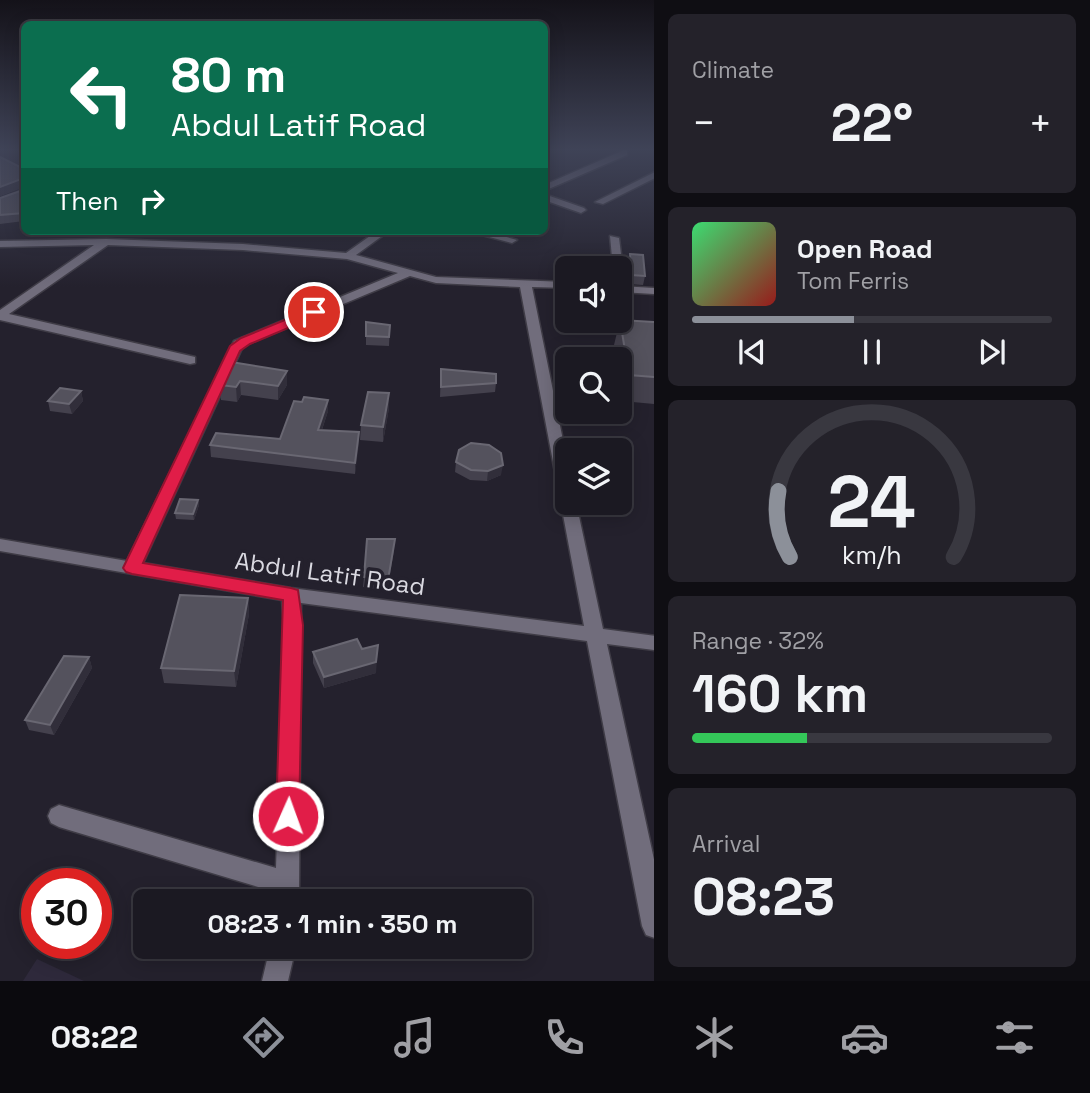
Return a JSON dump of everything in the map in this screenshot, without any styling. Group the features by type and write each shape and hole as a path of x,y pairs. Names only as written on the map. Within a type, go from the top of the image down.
{"street":[{"path":"600,202 612,196"},
{"path":"548,199 581,209"},
{"path":"172,244 189,235"},
{"path":"348,256 378,235"},
{"path":"498,235 512,240"},
{"path":"614,238 617,256"},
{"path":"0,315 106,242"},
{"path":"0,244 172,244 348,256 406,274 458,282 555,284"},
{"path":"132,568 238,344 406,274"},
{"path":"525,282 555,438"},
{"path":"632,290 654,291"},
{"path":"0,315 190,360"},
{"path":"570,515 654,926"},
{"name":"Abdul Latif Road","path":"0,545 291,595 654,643"},
{"path":"288,889 291,595"},
{"path":"59,816 276,889"},
{"path":"275,981 280,959"}],"shaded area":[{"path":"37,959 84,981 23,981"}],"building":[{"path":"21,196 21,213 0,215 0,198"},
{"path":"643,255 645,276 632,275 630,256"},
{"path":"632,321 654,322 654,377 632,375 632,347 624,347 622,333 632,333"},
{"path":"366,322 390,325 389,337 366,336"},
{"path":"231,362 287,371 278,386 240,381 236,387 220,385"},
{"path":"441,369 496,374 496,383 441,387"},
{"path":"60,388 81,391 69,404 48,401"},
{"path":"368,392 389,393 383,427 361,425"},
{"path":"304,397 328,400 318,430 359,432 355,463 210,445 216,433 280,439 294,401 302,402"},
{"path":"471,443 489,445 501,453 503,465 488,471 471,470 456,462 459,450"},
{"path":"180,499 198,500 193,514 175,513"},
{"path":"367,539 395,539 388,580 364,577"},
{"path":"180,595 248,598 234,671 161,668"},
{"path":"357,639 362,649 378,645 376,662 324,677 313,652"},
{"path":"64,656 89,657 50,725 25,720"}],"route":[{"path":"288,816 293,625 291,595 132,568 238,344 314,312"}]}
